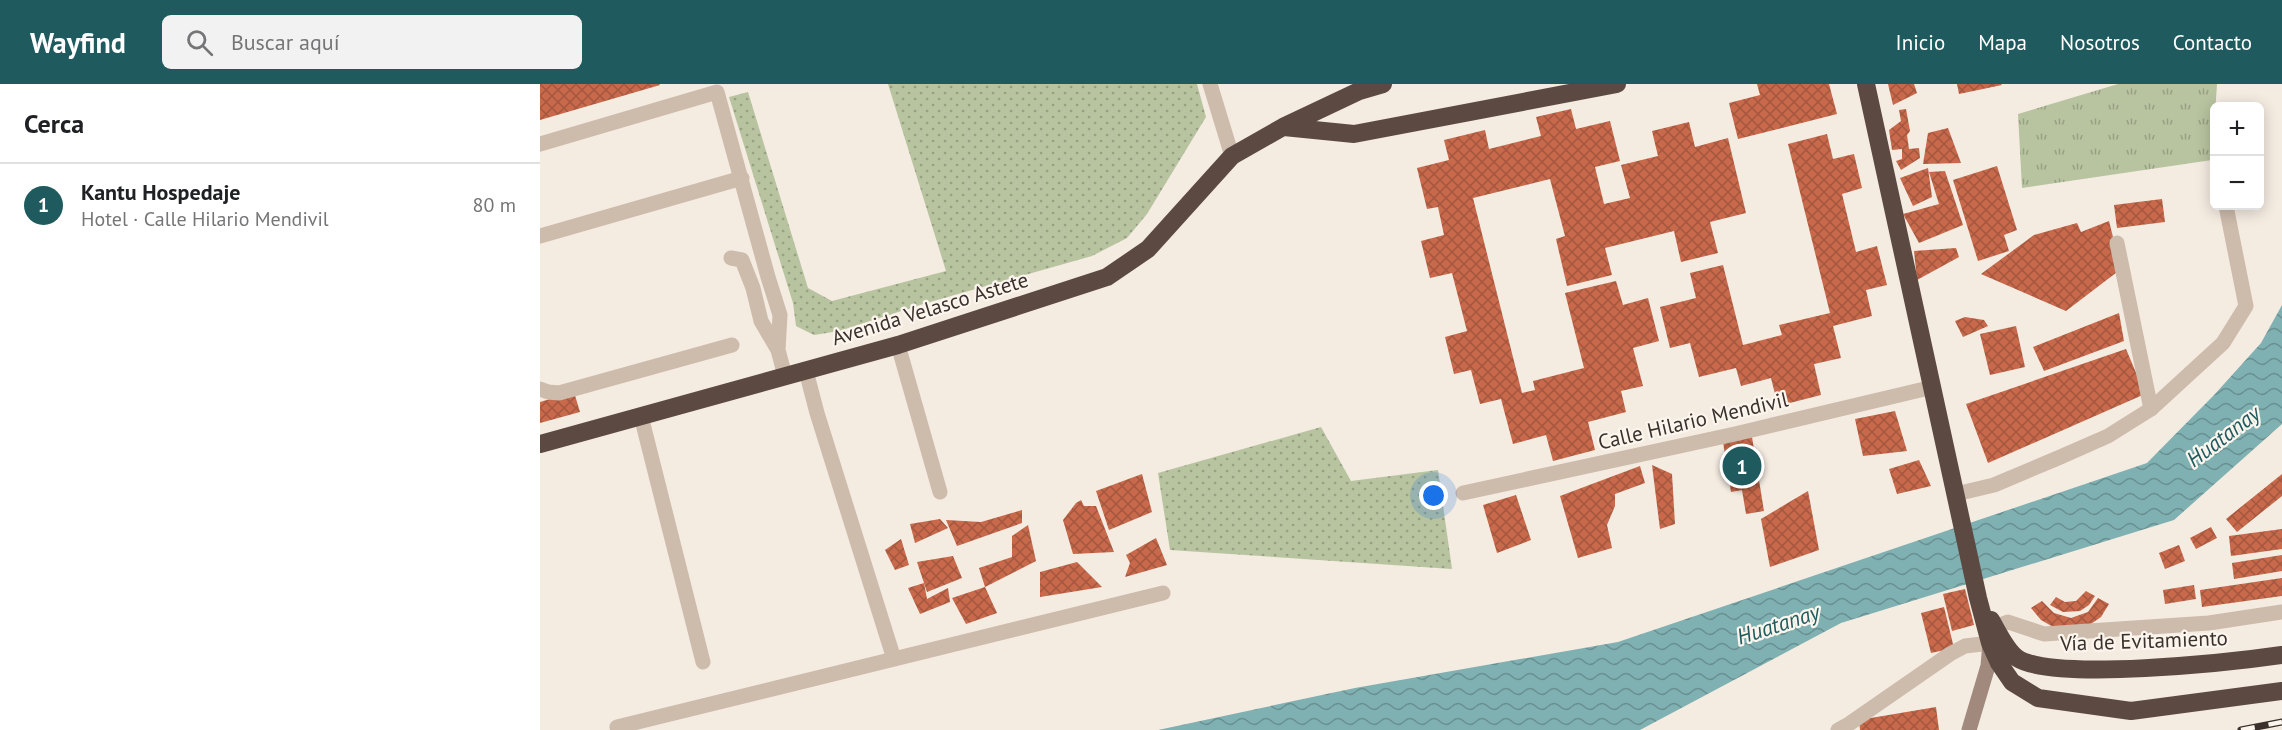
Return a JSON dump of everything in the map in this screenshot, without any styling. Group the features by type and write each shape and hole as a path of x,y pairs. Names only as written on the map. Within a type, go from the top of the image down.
{"highway":[{"name":"Avenida Velasco Astete","path":"540,444 897,345 1107,278 1148,249 1232,156 1283,127 1359,92 1383,84"},
{"path":"1283,127 1354,134 1617,84"},
{"name":"Vía de Evitamiento","path":"1866,84 1977,590 1993,635 1999,663 2012,682 2038,698 2131,711 2282,691"},
{"name":"Vía de Evitamiento","path":"1993,635 2023,661 2031,664 2080,669 2246,660 2282,655"}],"main road":[{"path":"1969,730 1988,666 1993,635"}],"street":[{"path":"1210,84 1232,156"},
{"path":"540,144 716,88 780,315 778,350"},
{"path":"540,236 742,178"},
{"path":"1958,502 2108,435 2151,409 2223,343 2246,306 2227,210"},
{"path":"2117,243 2151,409"},
{"path":"731,258 742,260 753,288 761,321 778,350 785,376"},
{"path":"540,389 559,393 732,345"},
{"path":"897,345 940,492"},
{"path":"806,371 894,659"},
{"name":"Calle Hilario Mendivil","path":"1463,493 1735,434 1932,387"},
{"path":"641,416 703,662"},
{"path":"617,727 1163,593"},
{"path":"1838,730 1950,654 1993,635 2008,622 2044,634 2209,623 2282,612"}],"green space":[{"path":"888,84 1197,84 1206,117 1147,214 1127,238 1092,256 923,304 839,331 814,335 796,326 793,303 729,97 748,92 808,288 832,301 946,271"},
{"path":"2118,84 2217,84 2216,102 2210,102 2210,160 2022,188 2018,114"},
{"path":"1321,427 1351,481 1438,470 1452,569 1170,550 1158,473"}],"water":[{"name":"Huatanay","path":"2282,305 2282,424 2174,520 1841,623 1640,730 1158,730 1355,688 1618,642 2147,463 2261,343"}],"building":[{"path":"540,84 659,84 660,85 540,120"},
{"path":"1757,84 1829,84 1837,114 1738,139 1729,103 1760,95"},
{"path":"1888,84 1914,84 1917,93 1893,105"},
{"path":"1957,84 2001,84 2002,85 1959,94"},
{"path":"1571,109 1576,129 1610,121 1620,161 1595,167 1604,204 1630,198 1621,165 1658,156 1652,131 1689,122 1695,147 1728,138 1746,213 1710,222 1718,253 1681,262 1674,231 1605,248 1612,275 1567,286 1556,239 1565,236 1550,179 1473,198 1522,393 1535,390 1533,381 1584,368 1565,293 1616,281 1623,305 1648,298 1659,341 1633,348 1643,386 1621,391 1626,412 1588,422 1595,450 1553,461 1546,435 1513,444 1501,399 1480,404 1471,370 1454,374 1445,337 1467,331 1452,273 1430,278 1421,241 1444,235 1438,207 1427,209 1417,168 1449,160 1444,140 1485,130 1489,149 1541,136 1536,117"},
{"path":"1906,109 1910,131 1907,135 1909,149 1919,148 1920,158 1901,170 1896,161 1902,159 1902,149 1892,150 1889,130 1901,121 1899,110"},
{"path":"1948,128 1961,163 1923,164 1928,133"},
{"path":"1827,134 1833,159 1854,154 1862,188 1842,194 1856,252 1877,246 1887,285 1866,290 1872,316 1833,326 1841,358 1814,364 1821,395 1778,406 1771,378 1741,386 1736,368 1699,377 1690,343 1670,348 1660,307 1696,298 1690,273 1723,265 1743,345 1782,335 1779,325 1830,313 1788,144"},
{"path":"1997,166 2017,230 2004,235 2009,251 1978,261 1953,180"},
{"path":"1928,168 1932,197 1913,206 1900,178"},
{"path":"1945,171 1963,225 1919,243 1903,214 1939,204 1929,172"},
{"path":"2162,199 2165,222 2117,228 2114,205"},
{"path":"2109,221 2121,269 2066,311 1981,274 2034,235 2077,223 2081,232"},
{"path":"1956,248 1959,257 1917,280 1914,251"},
{"path":"2119,313 2124,341 2044,371 2033,347"},
{"path":"1965,317 1984,320 1988,326 1963,337 1955,321"},
{"path":"2016,326 2025,367 1990,375 1980,334"},
{"path":"2126,349 2145,394 1988,463 1966,404"},
{"path":"574,392 580,412 540,423 540,402"},
{"path":"1895,411 1907,451 1863,456 1855,419"},
{"path":"1752,437 1764,511 1746,514 1742,490 1731,492 1723,442"},
{"path":"1919,460 1931,486 1897,494 1889,469"},
{"path":"1652,465 1672,474 1675,524 1660,529"},
{"path":"1640,466 1645,483 1615,494 1615,506 1607,525 1612,548 1578,558 1560,496"},
{"path":"1142,474 1152,512 1109,530 1096,491"},
{"path":"2282,474 2282,496 2237,532 2226,519"},
{"path":"1808,491 1819,550 1770,567 1761,519"},
{"path":"1516,495 1531,540 1497,553 1483,505"},
{"path":"1081,500 1084,506 1096,506 1114,552 1073,554 1063,520"},
{"path":"1022,510 1022,523 957,546 946,520 981,522"},
{"path":"940,519 948,528 915,543 910,524"},
{"path":"1028,525 1036,561 985,587 979,568 1012,557 1012,536"},
{"path":"2211,527 2217,538 2196,549 2190,538"},
{"path":"2282,529 2282,549 2231,556 2229,536"},
{"path":"1156,538 1167,565 1125,577 1130,563 1126,555"},
{"path":"901,539 909,565 895,570 885,550"},
{"path":"2179,545 2185,561 2165,569 2159,553"},
{"path":"2282,555 2282,571 2234,579 2232,563"},
{"path":"953,556 962,578 927,592 917,562"},
{"path":"1077,562 1102,587 1040,597 1040,572"},
{"path":"2282,578 2282,596 2202,607 2200,590"},
{"path":"924,583 927,599 948,588 950,602 920,614 908,588"},
{"path":"2194,585 2196,599 2165,604 2163,590"},
{"path":"985,587 997,613 966,624 952,598"},
{"path":"1965,589 1974,625 1952,631 1943,594"},
{"path":"2086,591 2095,596 2089,605 2080,611 2063,612 2050,605 2056,597 2065,602 2076,601"},
{"path":"2098,598 2109,604 2101,617 2088,626 2055,628 2041,620 2031,608 2042,601 2054,613 2071,618 2088,612"},
{"path":"1944,607 1954,648 1931,653 1921,613"},
{"path":"1936,707 1939,730 1860,730 1859,720"}],"railway":[{"path":"2241,730 2282,722"}],"place":[{"name":"Kantu Hospedaje","path":"1742,466"}]}
